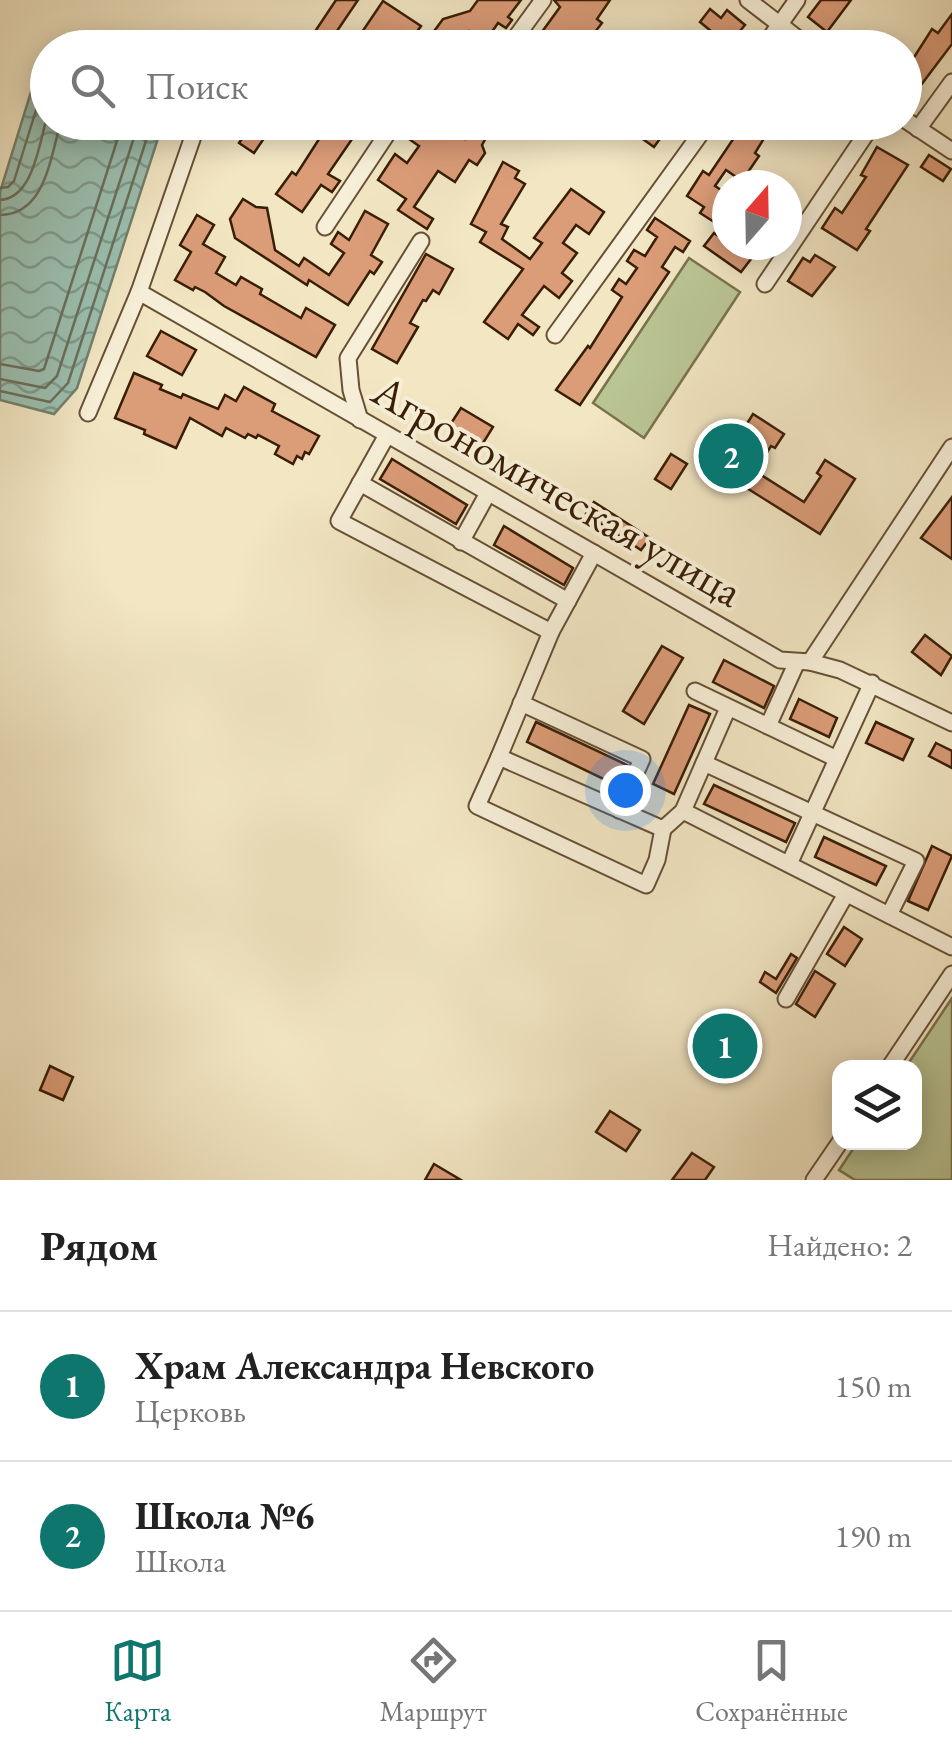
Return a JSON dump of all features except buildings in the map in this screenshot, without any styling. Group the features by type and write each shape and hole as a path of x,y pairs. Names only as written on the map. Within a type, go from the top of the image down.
{"street":[{"path":"522,30 544,0"},
{"path":"748,0 788,30"},
{"path":"776,30 798,0"},
{"path":"922,113 952,82"},
{"path":"922,132 952,152"},
{"path":"88,414 139,292 192,140"},
{"path":"325,227 383,140"},
{"path":"555,335 696,140"},
{"path":"765,284 862,140"},
{"path":"360,420 351,390 348,358 420,240"},
{"name":"Агрономическая улица","path":"139,292 780,660 872,683 952,722"},
{"path":"386,435 339,521 551,632"},
{"path":"768,726 803,663 952,448"},
{"path":"360,484 568,601"},
{"path":"461,542 488,493"},
{"path":"594,554 551,632 477,806 646,885 657,860 662,829 683,811 728,708"},
{"path":"789,864 872,683"},
{"path":"696,692 838,758"},
{"path":"521,703 642,759 619,810"},
{"path":"499,757 662,829"},
{"path":"704,762 916,860 890,915"},
{"path":"683,811 952,947"},
{"path":"786,998 846,894"},
{"path":"894,1060 952,974"},
{"path":"814,1180 835,1150"}],"shaded area":[{"path":"689,258 740,292 644,438 593,403"},
{"path":"952,998 952,1180 855,1180 839,1170 852,1150 922,1150 922,1060 911,1060"}],"water":[{"path":"30,95 30,140 157,140 77,388 54,414 0,400 0,192"}],"place":[{"name":"Школа №6","path":"731,456"},
{"name":"Храм Александра Невского","path":"725,1046"}]}
